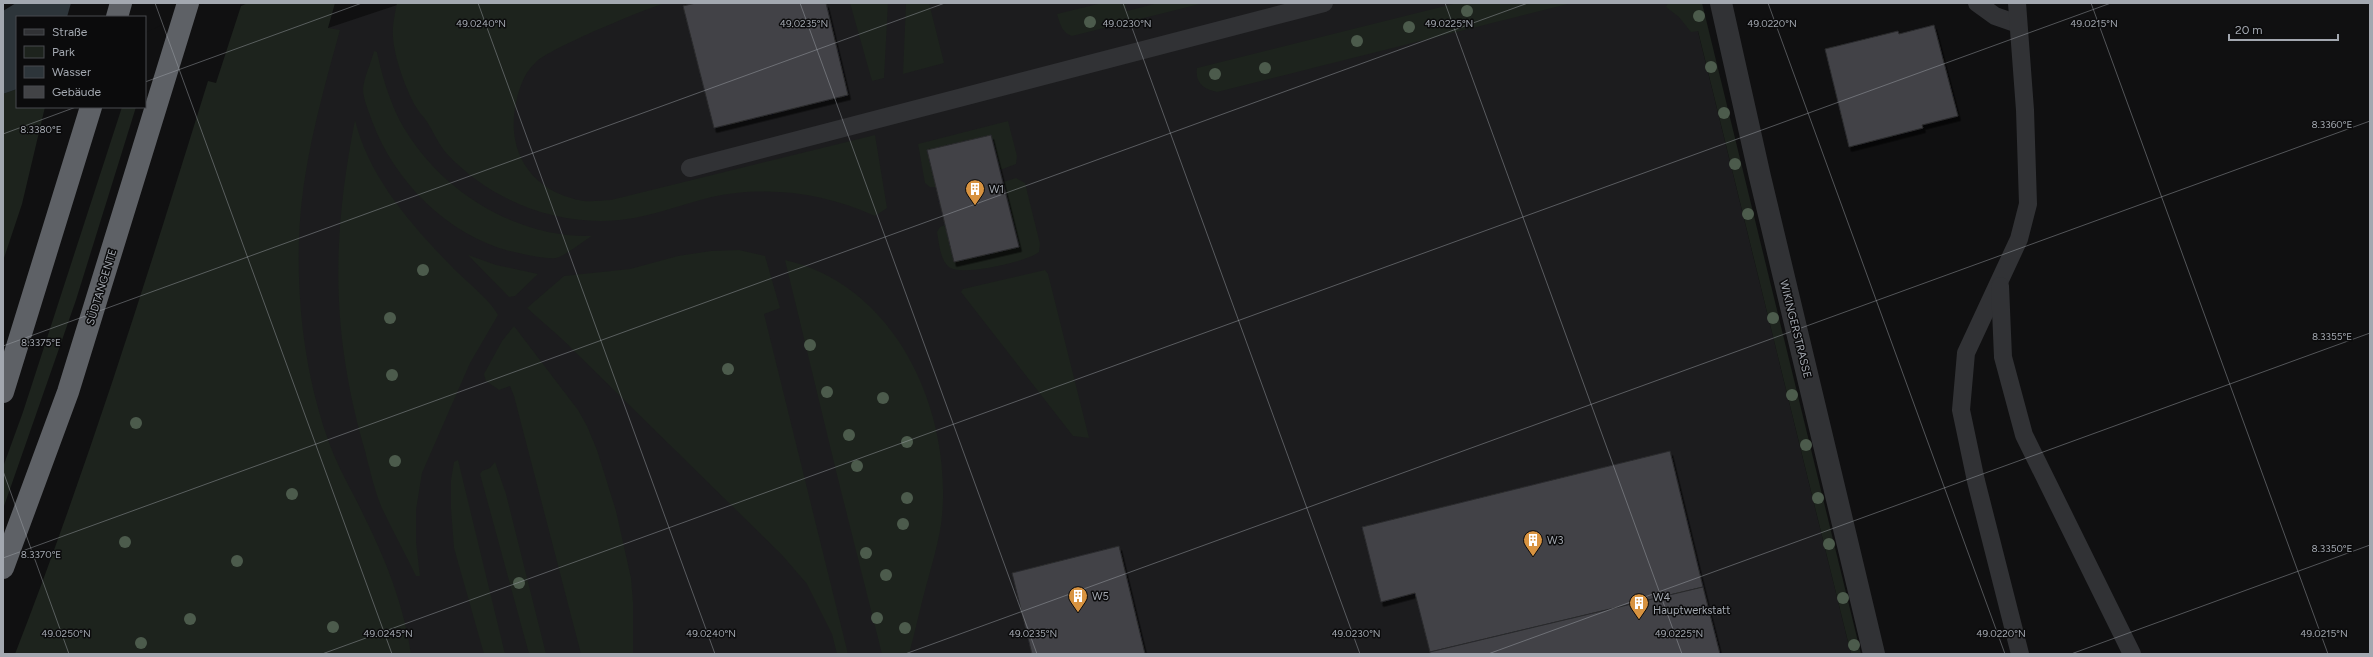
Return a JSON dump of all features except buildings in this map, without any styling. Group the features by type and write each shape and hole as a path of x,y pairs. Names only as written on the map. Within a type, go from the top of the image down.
{"highway":[{"path":"117,16 121,3"},
{"name":"SÜDTANGENTE","path":"3,568 68,392 188,3"},
{"path":"3,392 91,108"}],"street":[{"name":"WIKINGERSTRASSE","path":"1721,3 1760,177 1874,654"}],"lane":[{"path":"690,168 1324,3"},
{"path":"1978,3 1995,16 2018,24"},
{"path":"2017,3 2025,110 2028,204 2019,239 2000,284 1966,353 1961,410 1976,481 2020,654"},
{"path":"2000,284 2003,357 2024,435 2132,654"}],"shaded area":[{"path":"646,3 1691,3 1851,654 371,654 296,338 291,240 328,28 397,5 398,32"}],"green space":[{"path":"248,3 335,3 328,28 340,30 322,96 307,163 301,208 299,268 303,328 313,388 330,445 387,566 404,618 411,654 15,654 68,512 92,441 140,298 208,81 216,83 241,6"},
{"path":"397,3 666,3 620,20 559,48 536,62 524,77 516,102 514,125 516,142 520,156 528,170 539,181 551,190 567,197 584,201 611,200 875,135 887,208 875,216 841,203 807,195 754,192 710,197 660,212 634,218 608,221 583,220 557,216 533,209 509,199 486,187 466,172 447,154 439,144 428,123 416,107 408,92 401,73 394,45 393,28"},
{"path":"850,3 888,3 884,78 872,81"},
{"path":"906,3 929,3 944,63 903,74"},
{"path":"1102,3 1125,3 1127,11 1158,3 1204,3 1072,36 1066,33 1060,25 1057,14"},
{"path":"1457,3 1572,3 1217,92 1204,87 1197,78 1197,68"},
{"path":"1668,3 1702,3 1861,654 1851,654 1698,31 1691,32 1679,17 1666,7"},
{"path":"374,51 377,52 386,87 400,121 416,146 435,168 456,188 481,205 507,218 534,228 563,234 592,236 559,257 544,258 498,248 474,237 452,224 431,207 412,188 396,168 372,121 365,101 363,89"},
{"path":"16,89 16,108 45,108 22,204 3,261 3,94"},
{"path":"122,108 136,108 76,300 3,509 3,467 23,412"},
{"path":"355,120 371,162 394,200 423,236 454,269 484,297 498,315 470,363 422,473 416,510 416,542 420,576 416,576 378,498 353,402 345,361 340,322 338,283 339,244 347,163"},
{"path":"1008,121 1017,156 1016,164 1000,170 991,135 927,150 936,187 930,187 925,183 918,144"},
{"path":"1016,178 1025,183 1040,244 1039,252 1022,260 994,267 956,270 949,267 942,256 937,232 940,227 945,225 954,262 1018,247 1003,182"},
{"path":"739,250 765,256 780,308 764,314 848,654 837,654 832,634 807,584 782,555 562,339 527,308 564,276 630,269 678,256 711,251"},
{"path":"468,255 496,265 538,274 515,296 509,297"},
{"path":"785,260 825,274 859,297 888,327 911,362 928,401 939,442 943,484 941,525 909,654 882,654"},
{"path":"1045,270 1048,274 1089,438 1073,436 961,292 963,289"},
{"path":"514,326 578,410 587,426 597,450 616,511 631,578 633,602 633,654 581,654 514,396 510,386 499,390 486,381 484,374 502,341"},
{"path":"458,460 505,654 484,654 454,548 451,509 451,480 454,462"},
{"path":"495,462 506,494 546,654 529,654 480,474 482,471 490,468"}],"water":[{"path":"16,3 204,3 146,17 16,16 16,89 3,94 3,11"}],"pier":[{"path":"71,3 206,3 146,33 146,16 67,16"}],"place":[{"name":"W1","path":"975,206"},
{"name":"W3","path":"1533,557"},
{"name":"W5","path":"1078,613"},
{"name":"W4 Hauptwerkstatt","path":"1639,620"}]}
